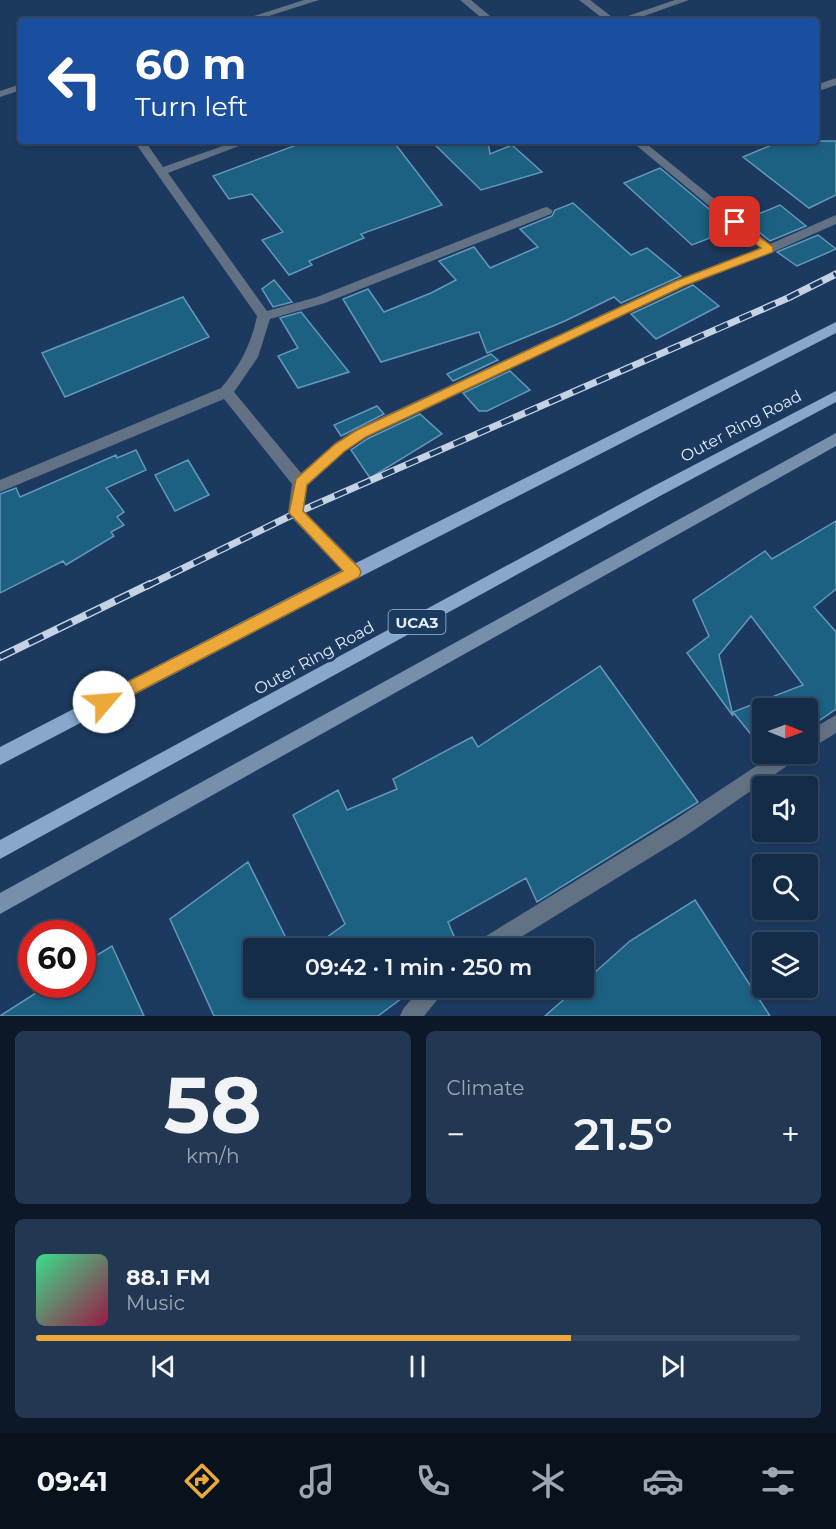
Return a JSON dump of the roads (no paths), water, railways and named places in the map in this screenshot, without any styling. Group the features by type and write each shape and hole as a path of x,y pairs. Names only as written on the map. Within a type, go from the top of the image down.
{"main road":[{"path":"0,756 354,572 836,327"},
{"name":"Outer Ring Road","path":"0,850 836,396"},
{"name":"UCA3","path":"0,904 836,439"}],"street":[{"path":"253,18 314,0"},
{"path":"465,0 486,18"},
{"path":"585,0 608,18"},
{"path":"629,18 684,0"},
{"path":"819,88 836,81"},
{"path":"0,94 18,88"},
{"path":"0,486 226,392 244,371 258,345 264,316 141,144"},
{"path":"160,172 239,144"},
{"path":"640,144 769,249"},
{"path":"264,316 321,300 547,211"},
{"path":"354,572 296,513 300,483 340,447 361,433 680,283 769,249 836,219"},
{"path":"226,392 300,483"},
{"path":"818,735 836,723"},
{"path":"501,938 680,828 775,764"},
{"path":"410,1016 426,998"}],"railway":[{"path":"147,586 296,513 788,298 836,274"},
{"path":"0,657 150,584"}]}
